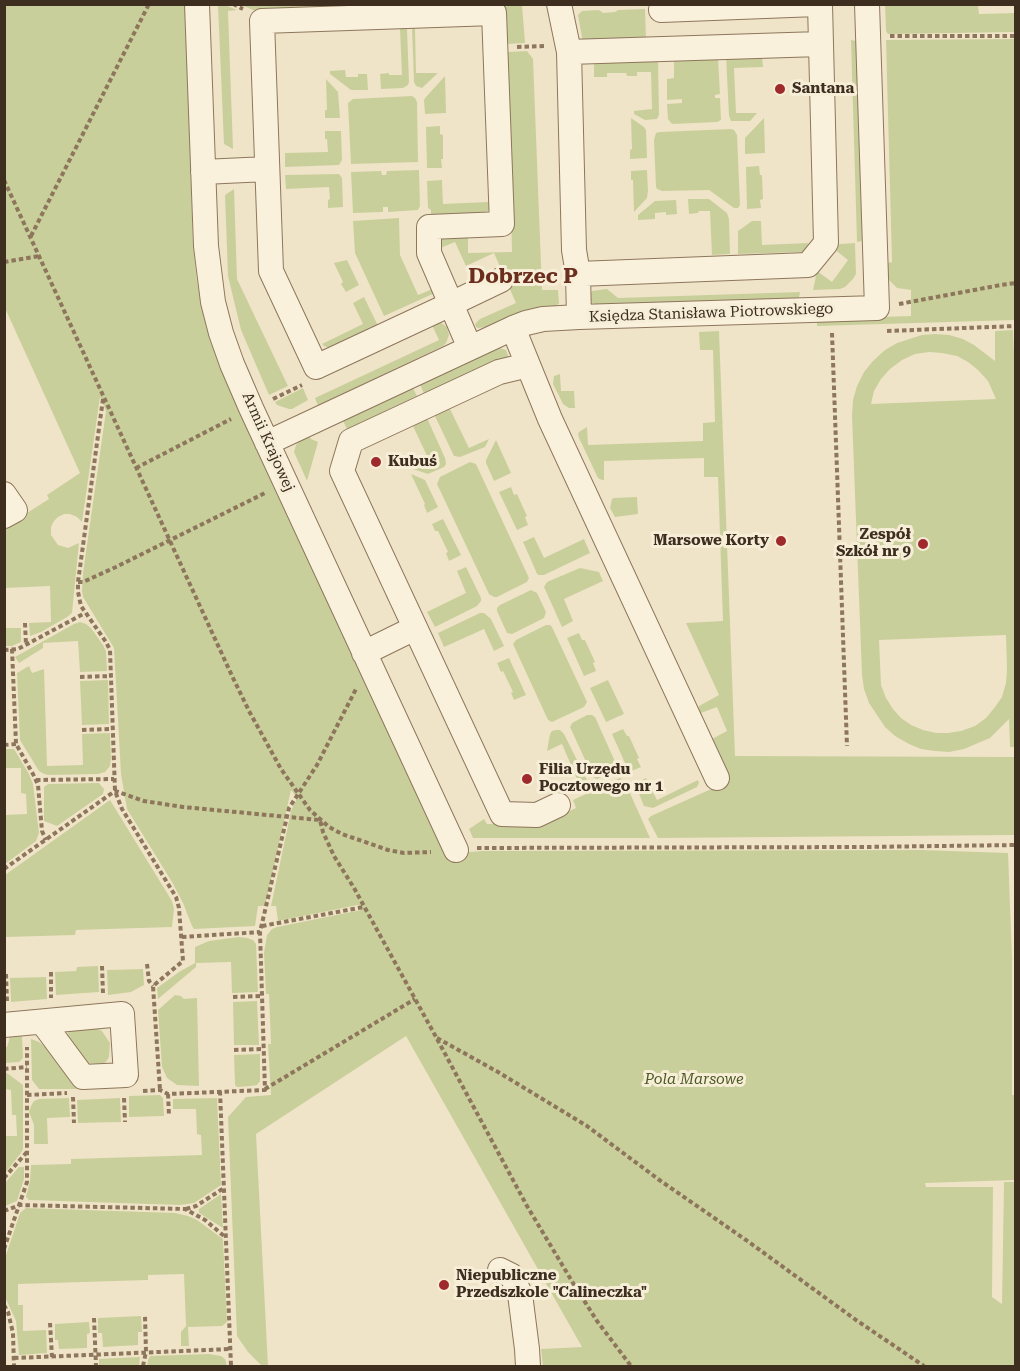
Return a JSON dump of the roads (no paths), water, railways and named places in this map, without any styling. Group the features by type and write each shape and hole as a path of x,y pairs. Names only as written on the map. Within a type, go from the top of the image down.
{"street":[{"name":"Armii Krajowej","path":"197,4 206,246 213,303 221,333 251,408 456,850"},
{"path":"559,4 568,49 574,250 579,274 579,317"},
{"path":"579,274 808,265 826,243 818,4 661,10"},
{"name":"Księdza Stanisława Piotrowskiego","path":"267,443 513,328 543,319 579,317 877,320 867,4"},
{"path":"470,348 451,304 429,253 429,227 502,224 494,13 262,21 271,271 316,367 451,304 501,280"},
{"path":"568,49 820,44"},
{"path":"203,172 267,169"},
{"path":"513,328 560,439 717,778"},
{"path":"528,365 499,372 351,441 342,471 502,814 537,815 558,805"},
{"path":"4,494 15,510 4,516"},
{"path":"367,659 415,628"},
{"path":"500,1270 512,1276 520,1294 528,1366"}],"place":[{"name":"Santana","path":"780,89"},
{"name":"Kubuś","path":"376,462"},
{"name":"Marsowe Korty","path":"781,541"},
{"name":"Zespół Szkół nr 9","path":"923,544"},
{"name":"Filia Urzędu Pocztowego nr 1","path":"527,779"},
{"name":"Niepubliczne Przedszkole \"Calineczka\"","path":"444,1285"}],"district":[{"name":"Dobrzec P","path":"523,277"}],"park label":[{"name":"Pola Marsowe","path":"694,1080"}]}
